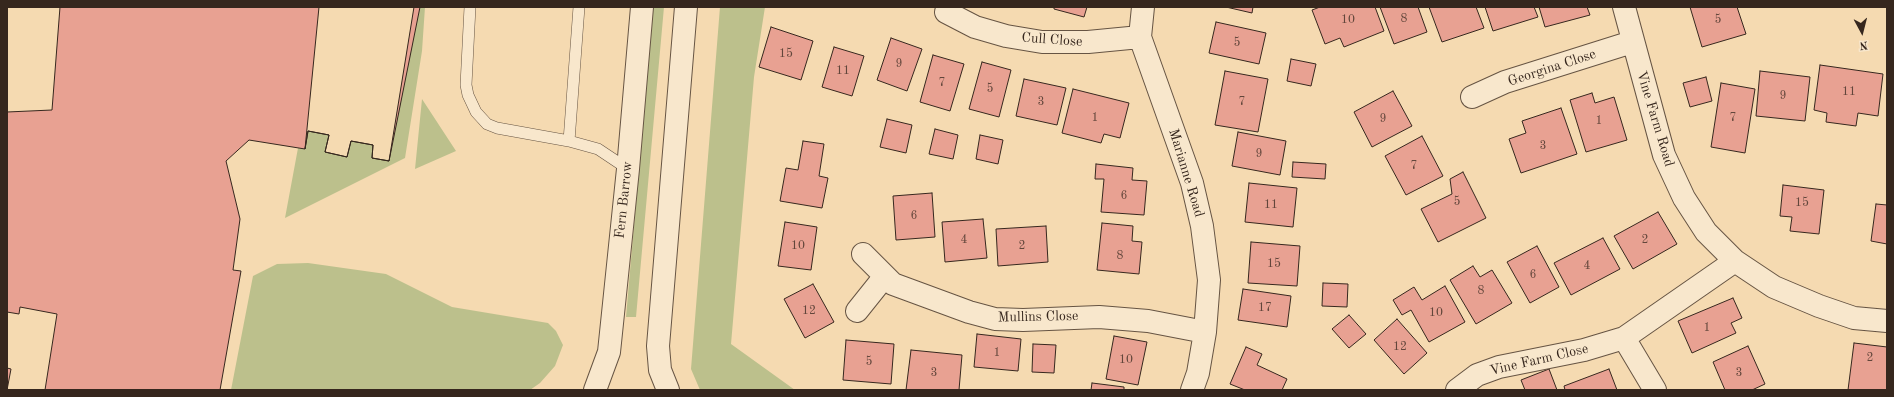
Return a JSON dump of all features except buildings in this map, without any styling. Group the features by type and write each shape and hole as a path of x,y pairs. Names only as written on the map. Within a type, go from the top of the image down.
{"street":[{"name":"Fern Barrow","path":"596,390 609,352 628,169 642,7"},
{"path":"668,390 660,370 658,346 686,7"},
{"name":"Marianne Road","path":"1143,7 1140,37 1192,182 1202,226 1209,280 1205,332 1198,373 1192,390"},
{"name":"Vine Farm Road","path":"1624,7 1632,42 1664,155 1684,198 1706,232 1735,261 1774,288 1854,318 1887,321"},
{"name":"Cull Close","path":"946,12 975,27 1006,36 1042,42 1088,42 1140,37"},
{"name":"Georgina Close","path":"1472,97 1505,82 1632,42"},
{"name":"Mullins Close","path":"863,254 893,284 968,312 994,319 1022,320 1099,317 1148,321 1205,332"},
{"name":"Vine Farm Close","path":"1457,390 1477,375 1499,367 1584,350 1624,338 1735,261"},
{"path":"857,311 885,276"},
{"path":"1624,338 1655,390"}],"lane":[{"path":"470,7 466,85 468,96 476,112 487,124 497,128 569,141 598,149 628,169"},
{"path":"569,141 579,7"}],"green space":[{"path":"414,7 425,7 422,51 405,158 285,218 298,148 305,149 308,131 329,135 325,152 347,157 351,141 373,145 372,158 389,160"},
{"path":"653,7 664,7 636,317 626,317"},
{"path":"720,7 765,7 754,77 731,344 795,390 700,390 691,369"},
{"path":"422,99 456,151 415,169"},
{"path":"308,263 386,274 452,307 548,323 556,331 563,345 555,366 540,383 530,390 231,390 253,276 277,264"}]}
